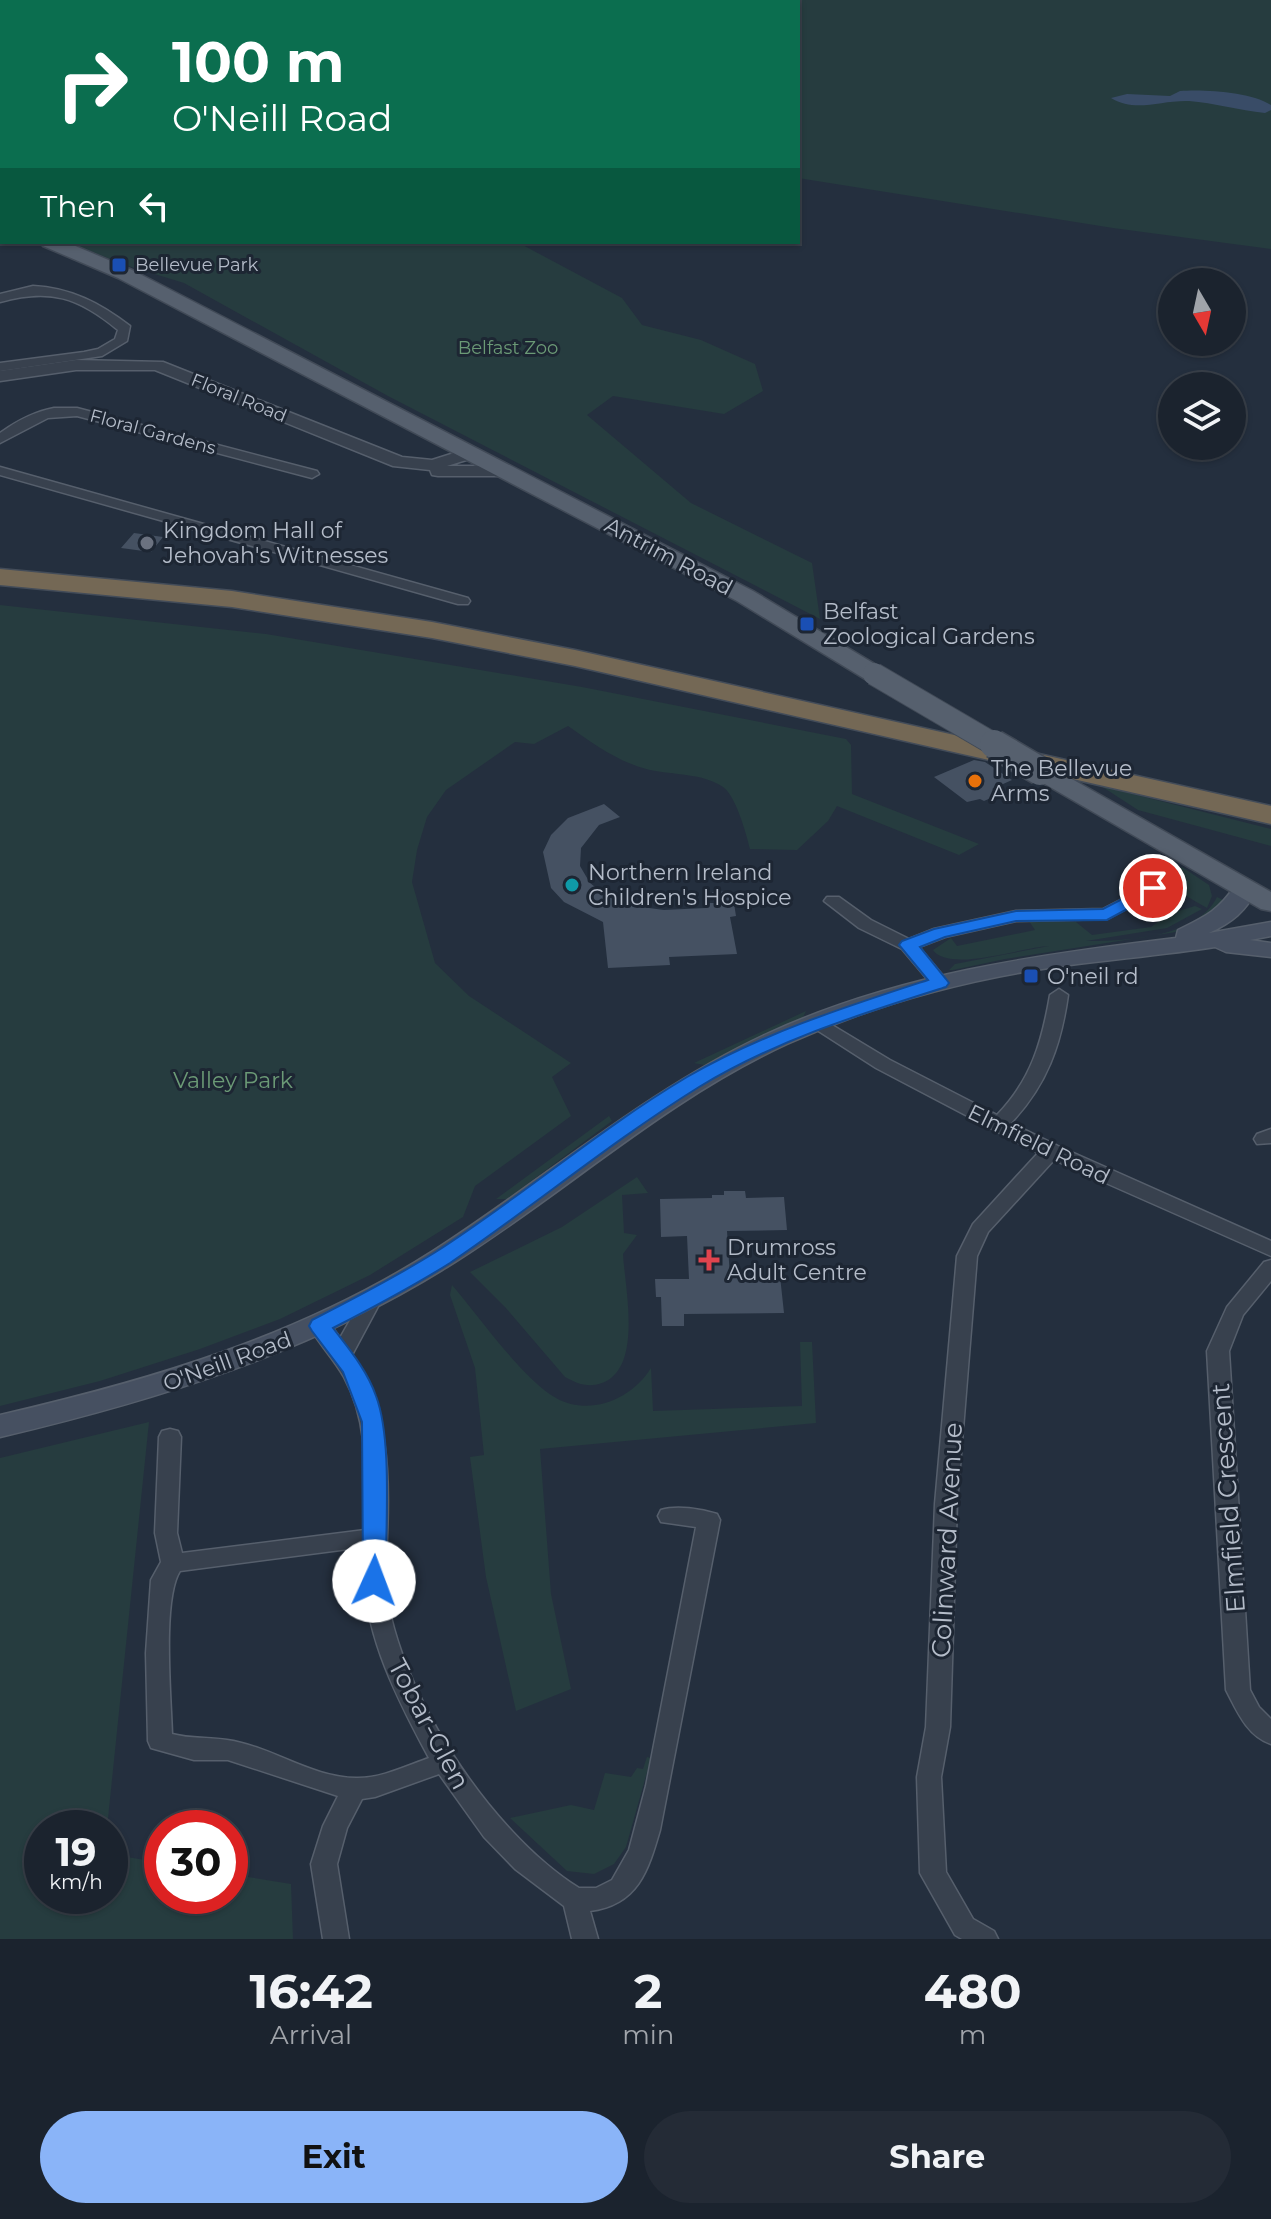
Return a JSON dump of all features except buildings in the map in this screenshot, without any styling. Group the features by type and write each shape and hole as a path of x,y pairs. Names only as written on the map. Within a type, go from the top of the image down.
{"highway":[{"path":"0,559 249,583 443,612 726,670 1271,793"},
{"path":"0,577 232,599 432,630 817,711 1271,815"}],"main road":[{"name":"Antrim Road","path":"55,244 90,257 152,288 745,596 1040,771 1271,903"},
{"path":"1162,946 1228,914 1238,904 1245,888"},
{"name":"O'Neill Road","path":"0,1426 90,1406 173,1382 248,1357 319,1326 442,1257 669,1097 743,1055 815,1023 940,983 1023,965 1271,929"},
{"path":"1196,941 1271,950"}],"street":[{"path":"0,298 34,288 53,290 112,317 125,329 121,341 102,352 0,367"},
{"name":"Floral Road","path":"0,376 76,365 157,365 414,466 432,470 505,471"},
{"name":"Floral Gardens","path":"0,439 47,411 77,412 312,474"},
{"path":"414,466 440,464 470,453"},
{"path":"0,471 463,601"},
{"path":"302,572 318,562"},
{"path":"908,945 940,933 1016,916 1107,914 1153,888"},
{"path":"833,901 865,924 908,945 940,983"},
{"path":"999,1124 1022,1101 1043,1068 1059,995"},
{"name":"Elmfield Road","path":"815,1023 883,1064 1051,1151 1271,1249"},
{"name":"Colinward Avenue","path":"985,1939 964,1927 933,1873 929,1777 938,1727 946,1504 967,1256 980,1229 1051,1151"},
{"name":"Elmfield Crescent","path":"1271,1267 1234,1312 1218,1351 1238,1690 1250,1714 1271,1734"},
{"path":"342,1354 372,1299"},
{"name":"Tobar-Glen","path":"319,1326 342,1354 365,1393 373,1422 374,1581 386,1642 409,1698 463,1790 529,1869 576,1900"},
{"path":"170,1437 166,1533 173,1563 162,1580 158,1653 160,1741 194,1750 228,1750 355,1789 375,1787 445,1762"},
{"path":"585,1939 576,1900 604,1898 624,1885 645,1839 659,1784 709,1520 669,1516"},
{"path":"173,1563 376,1537"},
{"path":"336,1939 324,1864 335,1826 355,1789"}],"green space":[{"path":"800,0 1271,0 1271,249 1113,228 800,178"},
{"name":"Belfast Zoo","path":"73,244 521,244 622,298 642,325 701,340 755,364 763,391 724,414 613,396 587,415 691,503 812,563 820,619 388,396 184,283 125,265"},
{"name":"Valley Park","path":"0,605 266,634 582,687 846,739 851,745 852,794 979,844 959,855 837,806 828,821 797,850 750,849 732,798 715,782 650,770 627,762 568,726 534,744 515,742 446,790 427,817 412,882 435,963 469,996 571,1063 552,1077 571,1116 475,1186 463,1217 370,1275 280,1319 200,1349 100,1381 0,1406"},
{"path":"1101,786 1271,829 1271,846 1138,810"},
{"path":"1159,854 1173,861 1167,865 1176,870 1182,867 1209,885 1212,896 1207,908 1139,869"},
{"path":"1217,897 1229,903 1176,932 1146,937 1194,921 1207,911"},
{"path":"1195,906 1202,909 1167,928 1086,941 1137,938 953,970 949,970 955,964 1049,946 970,959 954,959 933,950 951,938 957,946 1035,930 1029,921 1076,922 1092,935 1151,927 1169,914"},
{"path":"806,1011 802,1019 704,1065 694,1063"},
{"path":"609,1116 612,1121 507,1199 496,1199"},
{"path":"637,1177 648,1193 622,1195 624,1233 637,1235 623,1254 629,1326 623,1361 615,1375 602,1383 574,1382 565,1377 505,1307 470,1272 562,1227"},
{"path":"452,1285 529,1377 556,1398 583,1406 609,1402 622,1396 651,1368 653,1411 802,1406 800,1342 812,1342 816,1423 540,1449 551,1594 571,1689 516,1711 486,1577 470,1457 484,1455 475,1368 450,1295"},
{"path":"149,1422 109,1810 24,1810 24,1914 128,1914 128,1857 144,1860 144,1914 248,1914 248,1877 291,1884 293,1939 0,1939 0,1458"},
{"path":"647,1757 651,1758 626,1847 614,1864 594,1874 567,1871 510,1818 571,1805 594,1810 605,1773 631,1777 637,1768 643,1769"}],"water":[{"path":"1180,91 1240,94 1271,105 1271,110 1265,113 1189,101 1130,105 1111,98 1127,94 1170,96"}],"place":[{"name":"Bellevue Park","path":"119,265"},
{"name":"Kingdom Hall of Jehovah's Witnesses","path":"147,543"},
{"name":"Belfast Zoological Gardens","path":"807,624"},
{"name":"The Bellevue Arms","path":"975,781"},
{"name":"Northern Ireland Children's Hospice","path":"572,885"},
{"name":"O'neil rd","path":"1031,976"},
{"name":"Drumross Adult Centre","path":"709,1260"}],"route":[{"path":"374,1581 373,1422 365,1393 352,1368 319,1326 384,1293 442,1257 617,1132 694,1082 743,1055 815,1023 940,983 908,945 925,937 1016,916 1091,917 1107,914 1153,888"}]}
